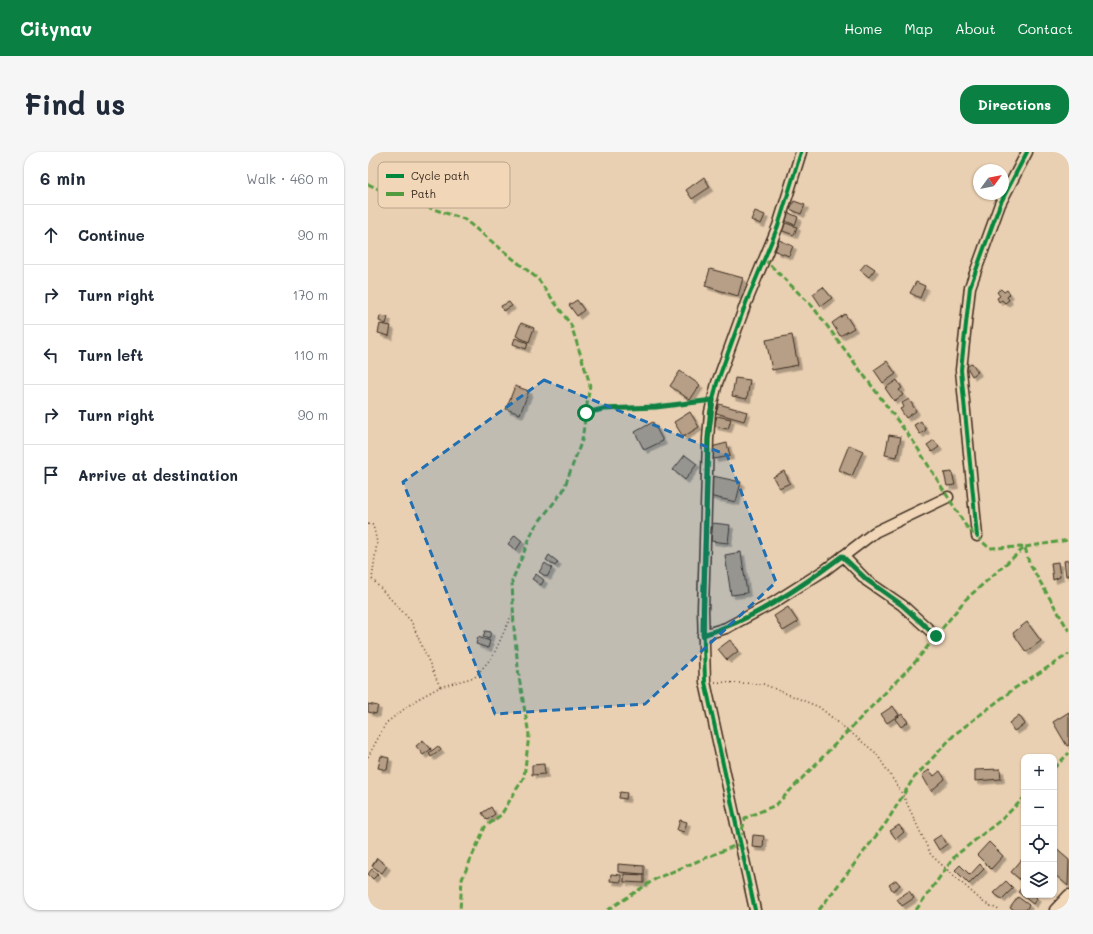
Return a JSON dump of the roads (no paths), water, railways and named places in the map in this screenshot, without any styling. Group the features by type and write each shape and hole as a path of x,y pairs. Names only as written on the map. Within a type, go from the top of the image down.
{"street":[{"path":"755,910 705,682 703,635 708,439 713,400 717,383 746,303 778,226 800,152"},
{"path":"977,536 961,370 970,288 1000,204 1026,152"},
{"path":"703,635 726,628 773,603 842,556 874,532 948,497"},
{"path":"842,556 867,580 902,605 936,636"},
{"path":"1055,910 1069,896"}]}
